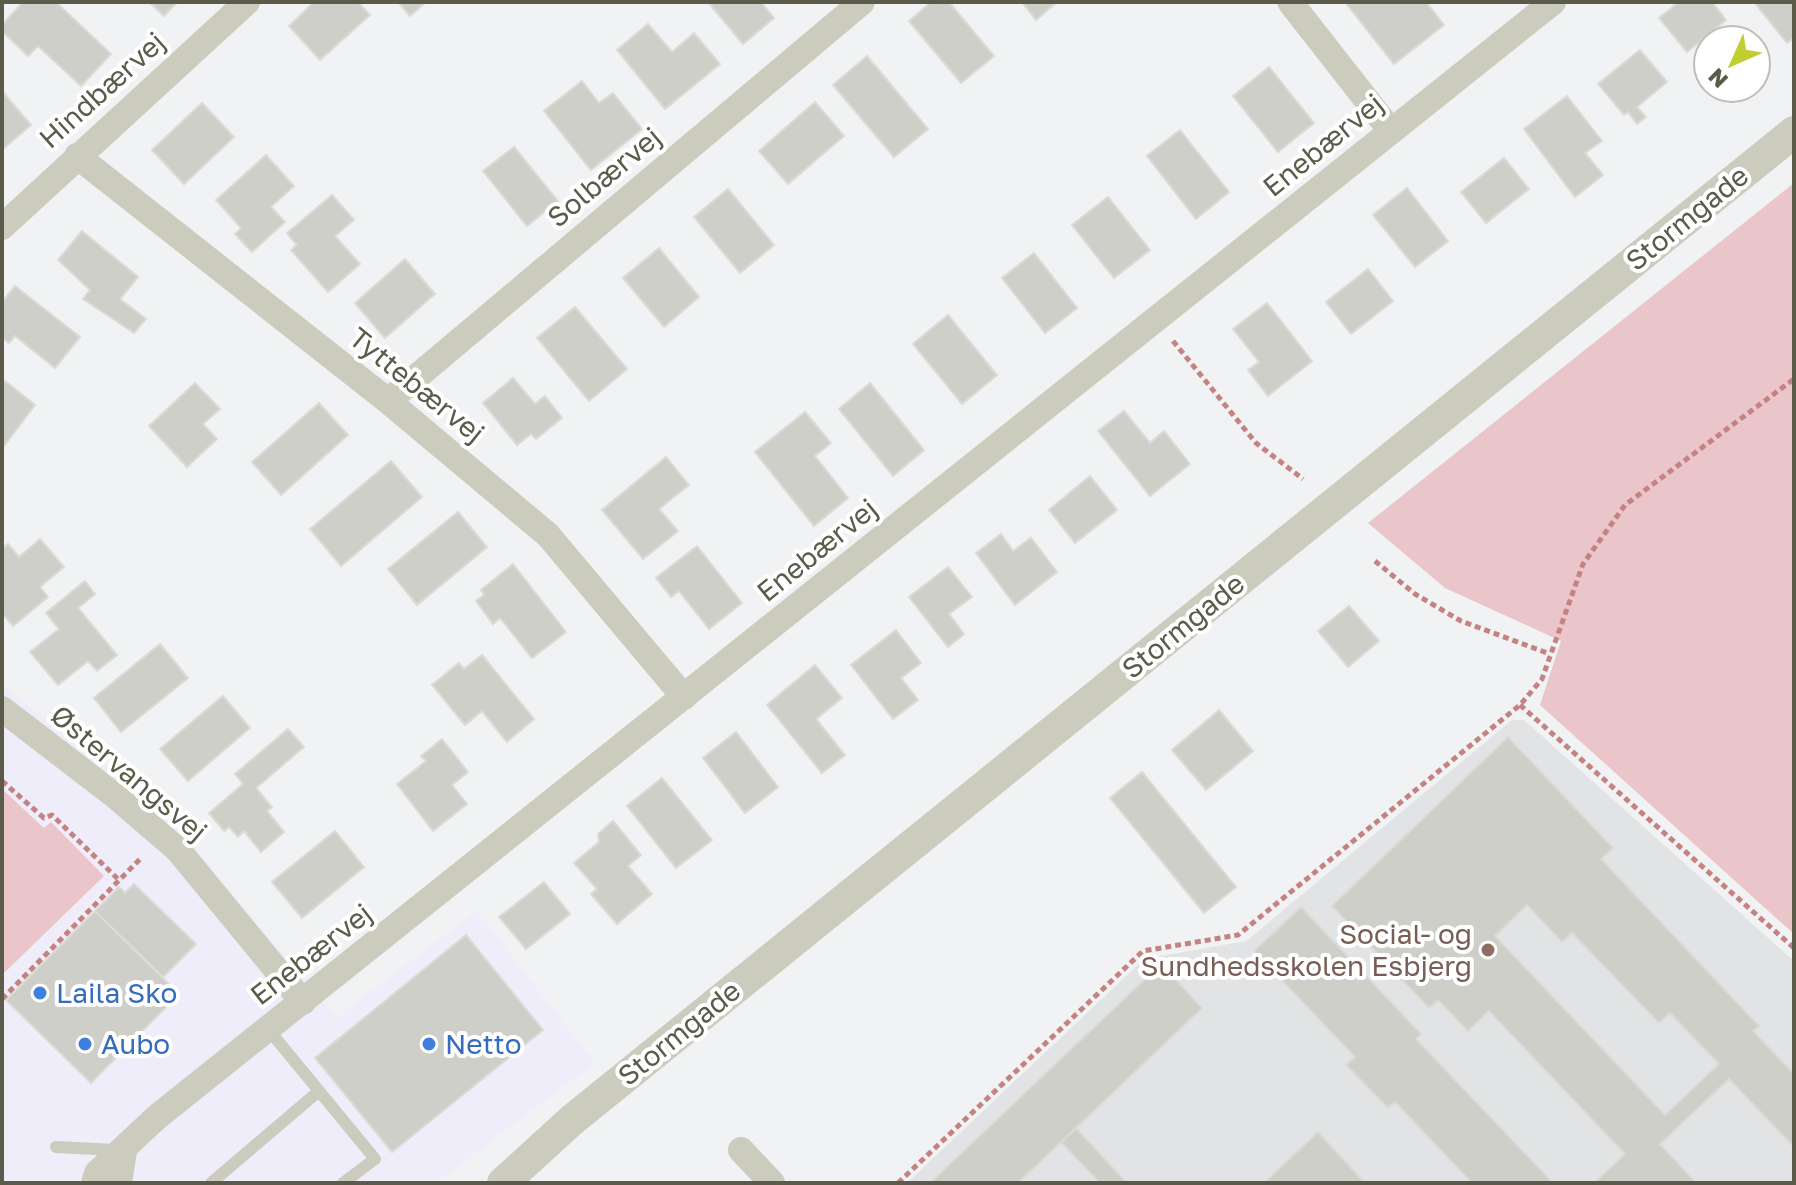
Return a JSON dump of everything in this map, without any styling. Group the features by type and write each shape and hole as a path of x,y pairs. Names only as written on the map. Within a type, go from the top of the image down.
{"street":[{"name":"Hindbærvej","path":"2,227 247,2"},
{"name":"Solbærvej","path":"388,401 862,2"},
{"path":"1290,2 1391,131"},
{"name":"Enebærvej","path":"94,1183 97,1173 157,1117 1553,2"},
{"name":"Stormgade","path":"503,1183 572,1120 1794,132"},
{"name":"Tyttebærvej","path":"77,156 388,401 548,535 684,697"},
{"name":"Østervangsvej","path":"2,709 162,837 303,1002"},
{"name":"Stormgade","path":"480,1183 572,1120"},
{"path":"741,1150 772,1183"},
{"path":"119,1183 124,1151"}],"lane":[{"path":"268,1029 375,1159 343,1183"},
{"path":"211,1183 319,1091"},
{"path":"56,1147 124,1151"}],"path":[{"path":"1156,319 1256,443 1303,479"},
{"path":"898,1183 1143,951 1238,935 1520,705 1542,679 1583,564 1625,505 1794,379"},
{"path":"1375,561 1415,594 1461,621 1550,654"},
{"path":"1520,705 1794,948"},
{"path":"2,781 44,818 52,815 119,880"},
{"path":"2,999 162,837"}],"shaded area":[{"path":"1794,183 1794,934 1540,705 1561,641 1445,588 1368,523"},
{"path":"2,685 116,773 183,833 336,1018 477,911 595,1063 436,1183 2,1183"},
{"name":"Social- og Sundhedsskolen Esbjerg","path":"1512,720 1524,720 1794,961 1794,1183 907,1183 1144,959 1246,941"},
{"path":"2,789 44,828 51,822 104,876 2,975"}],"building":[{"path":"23,2 56,2 111,54 81,86 38,46 28,56 2,31 2,25"},
{"path":"149,2 177,2 164,16"},
{"path":"314,2 358,2 370,15 320,60 289,26"},
{"path":"398,2 426,2 410,16"},
{"path":"708,2 761,2 774,18 743,44"},
{"path":"931,2 949,2 994,56 961,83 909,21"},
{"path":"1022,2 1057,2 1036,20"},
{"path":"1345,2 1426,2 1444,25 1394,64"},
{"path":"1679,2 1712,2 1726,20 1721,24 1692,24 1692,48 1687,52 1659,18"},
{"path":"1754,2 1794,2 1794,38 1787,43"},
{"path":"648,24 672,52 694,33 720,64 665,109 617,50"},
{"path":"1640,50 1667,82 1637,107 1646,117 1637,124 1628,112 1624,115 1598,84"},
{"path":"867,56 928,129 894,157 833,85"},
{"path":"1269,67 1314,123 1278,152 1233,96"},
{"path":"582,81 599,103 613,93 642,129 591,170 544,111"},
{"path":"2,91 31,125 2,150"},
{"path":"1567,96 1602,141 1585,153 1603,175 1575,197 1524,129"},
{"path":"815,102 844,136 788,184 759,151"},
{"path":"202,103 234,137 184,184 152,150"},
{"path":"1180,130 1229,192 1196,219 1147,156"},
{"path":"514,147 558,201 527,226 483,171"},
{"path":"266,155 294,186 271,207 285,222 252,252 235,234 241,228 216,200"},
{"path":"1504,158 1529,189 1486,223 1461,192"},
{"path":"1407,188 1448,241 1415,267 1373,215"},
{"path":"728,189 774,245 740,273 694,217"},
{"path":"332,195 354,220 335,236 360,264 328,292 291,250 297,245 287,233"},
{"path":"1108,197 1150,250 1114,278 1072,225"},
{"path":"82,231 138,277 120,299 146,319 134,333 83,299 90,290 58,260"},
{"path":"659,248 699,297 664,327 623,278"},
{"path":"1034,253 1077,308 1045,333 1002,278"},
{"path":"405,259 435,294 385,338 355,303"},
{"path":"1368,269 1393,301 1351,334 1326,302"},
{"path":"15,286 80,337 55,368 15,336 9,343 2,338 2,302"},
{"path":"1267,303 1312,361 1268,396 1248,370 1259,362 1233,329"},
{"path":"575,307 627,369 589,401 537,338"},
{"path":"948,315 997,375 962,404 913,344"},
{"path":"513,378 535,404 545,396 562,418 536,439 531,434 517,445 483,403"},
{"path":"5,381 35,405 3,447 2,385"},
{"path":"195,383 220,409 203,424 217,439 187,467 149,426"},
{"path":"870,383 924,450 893,476 839,409"},
{"path":"319,403 348,435 281,495 252,462"},
{"path":"1124,411 1150,443 1164,431 1190,464 1150,496 1098,431"},
{"path":"805,412 831,443 815,456 848,498 814,526 755,452"},
{"path":"666,457 689,485 659,509 678,531 643,559 602,510"},
{"path":"391,461 422,497 341,566 310,529"},
{"path":"1090,476 1117,510 1075,543 1049,510"},
{"path":"458,512 487,547 417,605 388,569"},
{"path":"1001,534 1013,551 1031,538 1057,572 1015,605 976,553"},
{"path":"40,539 64,567 40,587 48,597 13,626 2,613 2,549 8,544 19,557"},
{"path":"697,546 742,603 709,629 679,591 671,597 656,578"},
{"path":"513,564 566,632 532,658 500,618 493,624 476,601 484,595 481,590"},
{"path":"948,567 972,597 949,614 964,634 948,647 909,597"},
{"path":"85,581 95,594 78,608 117,655 97,671 88,661 58,685 30,652 59,629 46,613"},
{"path":"1349,606 1379,641 1348,667 1318,631"},
{"path":"896,630 921,663 901,678 918,700 893,719 851,665"},
{"path":"160,644 188,678 121,732 94,698"},
{"path":"482,655 534,719 507,742 482,711 465,725 432,685 459,663 464,669"},
{"path":"815,665 842,698 816,719 845,755 822,773 767,705"},
{"path":"223,696 250,728 188,781 160,749"},
{"path":"1219,710 1253,751 1206,790 1172,750"},
{"path":"288,729 304,747 256,788 272,807 267,811 284,832 261,852 244,831 238,837 229,827 224,831 209,813 243,784 235,774"},
{"path":"736,732 778,787 745,813 703,758"},
{"path":"1508,737 1613,848 1601,859 1759,1026 1753,1031 1794,1074 1794,1147 1729,1079 1660,1144 1696,1183 1594,1183 1625,1154 1489,1011 1468,1031 1438,1000 1429,1008 1332,906","holes":["1527,905 1562,942 1572,933 1659,1023 1670,1013 1719,1064 1665,1115 1495,936"]},
{"path":"442,739 468,772 452,785 467,804 433,831 397,784 426,761 421,756"},
{"path":"1142,772 1236,887 1204,913 1110,798"},
{"path":"662,778 712,840 676,868 627,806"},
{"path":"613,821 641,855 628,866 652,894 617,924 591,894 597,889 574,863 599,842 598,834"},
{"path":"335,831 364,867 302,918 272,882"},
{"path":"544,882 570,914 526,949 499,917"},
{"path":"134,884 196,944 163,977 95,911 119,887 125,893"},
{"path":"1301,907 1421,1034 1416,1039 1553,1183 1472,1183 1395,1102 1388,1108 1346,1065 1355,1057 1254,951"},
{"path":"95,911 179,994 91,1083 6,1000"},
{"name":"Netto","path":"466,935 543,1030 392,1152 315,1058"},
{"path":"1161,964 1202,1008 1018,1183 930,1183"},
{"path":"1076,1128 1125,1183 1100,1183 1061,1142"},
{"path":"1318,1132 1365,1183 1264,1183"}],"place":[{"name":"Social- og Sundhedsskolen Esbjerg","path":"1488,950"},
{"name":"Laila Sko","path":"40,993"},
{"name":"Aubo","path":"85,1044"},
{"name":"Netto","path":"429,1044"}]}
